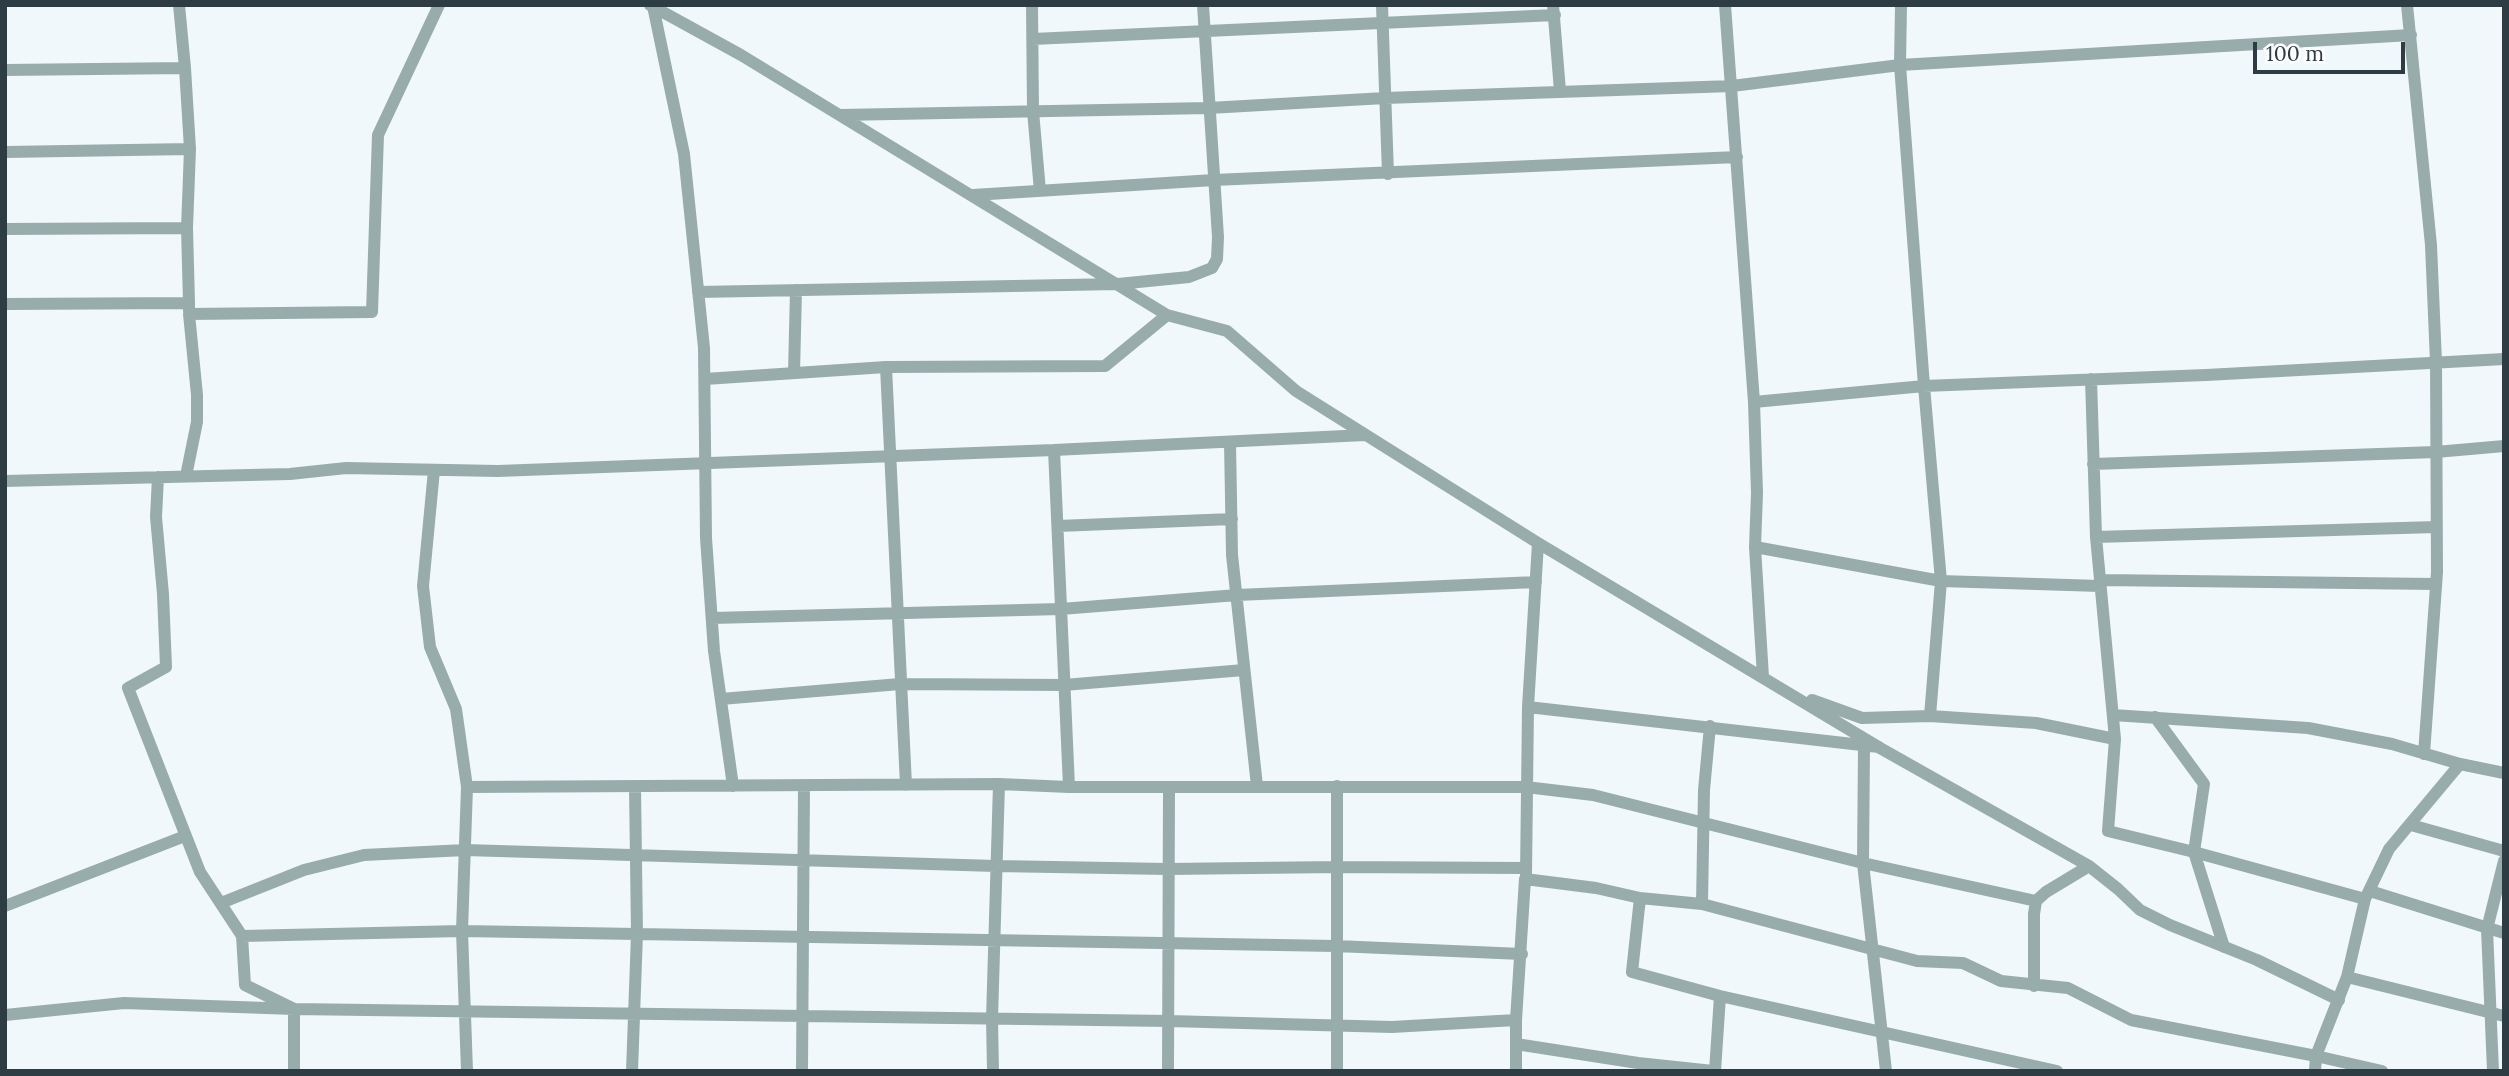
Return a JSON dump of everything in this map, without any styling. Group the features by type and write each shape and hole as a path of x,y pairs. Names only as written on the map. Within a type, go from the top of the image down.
{"street":[{"path":"178,5 190,149 187,228 189,308 197,395 197,422 186,476"},
{"path":"5,304 372,312 378,135 439,5"},
{"path":"1032,5 1033,111 1040,191"},
{"path":"698,292 1118,284 1189,277 1212,268 1217,258 1218,237 1203,5"},
{"path":"1382,5 1388,174"},
{"path":"1726,5 1754,402 1757,493 1755,547 1763,677"},
{"path":"1900,5 1900,65 1941,581 1930,716"},
{"path":"2407,5 2431,245 2435,362 2436,584 2424,754"},
{"path":"652,6 741,55 1167,315 1227,331 1296,391 1538,543 1880,748 2089,866 2140,910 2257,960 2339,1000"},
{"path":"652,6 684,154 704,348 706,538 712,618 733,786"},
{"path":"1033,39 1383,23 1554,10 1560,90"},
{"path":"840,115 1209,108 1560,90 1732,86 1900,65 2411,34"},
{"path":"5,70 185,68"},
{"path":"5,152 190,149"},
{"path":"972,195 1214,180 1737,156"},
{"path":"5,229 187,228"},
{"path":"794,373 796,290"},
{"path":"705,379 886,367 1105,366 1167,315"},
{"path":"1754,402 1924,386 2504,359"},
{"path":"886,367 906,785"},
{"path":"2091,379 2096,537 2115,739 2108,831 2368,895 2504,933"},
{"path":"5,481 290,474 346,468 498,471 1366,435"},
{"path":"1230,442 1237,595 1257,786"},
{"path":"2093,464 2436,452 2504,446"},
{"path":"1054,450 1069,787"},
{"path":"434,470 423,586 430,647 456,709 467,787 462,931 467,1071"},
{"path":"158,477 156,517 166,667 128,688 200,872 242,936 245,985 294,1009"},
{"path":"1058,526 1232,519"},
{"path":"2096,537 2437,527"},
{"path":"1516,1071 1516,1020 1526,874 1528,707 1538,543"},
{"path":"1755,547 1941,581 2436,584"},
{"path":"712,618 1061,609 1237,595 1536,582"},
{"path":"721,699 900,684 1064,685 1244,670"},
{"path":"1786,691 1862,718 1930,716 2036,723 2115,739"},
{"path":"1528,707 1710,726 1880,748"},
{"path":"2113,715 2308,728 2392,744 2460,764 2504,773"},
{"path":"2155,718 2204,784 2194,852 2224,947"},
{"path":"1702,904 1710,726"},
{"path":"1864,747 1863,863 1886,1071"},
{"path":"2315,1071 2316,1056 2347,977 2368,895 2389,849 2460,764"},
{"path":"467,787 999,784 1069,787 1526,787 1593,795 1863,863 2036,901"},
{"path":"993,1071 993,941 999,784"},
{"path":"1337,786 1337,1071"},
{"path":"632,1071 638,934 635,787"},
{"path":"802,1071 804,787"},
{"path":"1168,1071 1169,787"},
{"path":"2411,825 2504,851"},
{"path":"5,906 185,836"},
{"path":"221,903 304,870 364,855 465,850 996,866 1167,869 1337,867 1526,874 1640,898 1702,904 1917,961 1963,963 2001,981 2068,988 2131,1020 2382,1071"},
{"path":"2493,1071 2487,929 2504,862"},
{"path":"2034,986 2036,901 2089,866"},
{"path":"1640,898 1632,972 1720,996 2057,1071"},
{"path":"242,936 462,931 1336,946 1522,954"},
{"path":"2347,977 2504,1016"},
{"path":"1516,1044 1638,1063 1714,1071 1720,996"},
{"path":"5,1015 124,1003 294,1009 992,1018 1392,1027 1516,1020"},
{"path":"294,1009 294,1071"}]}
